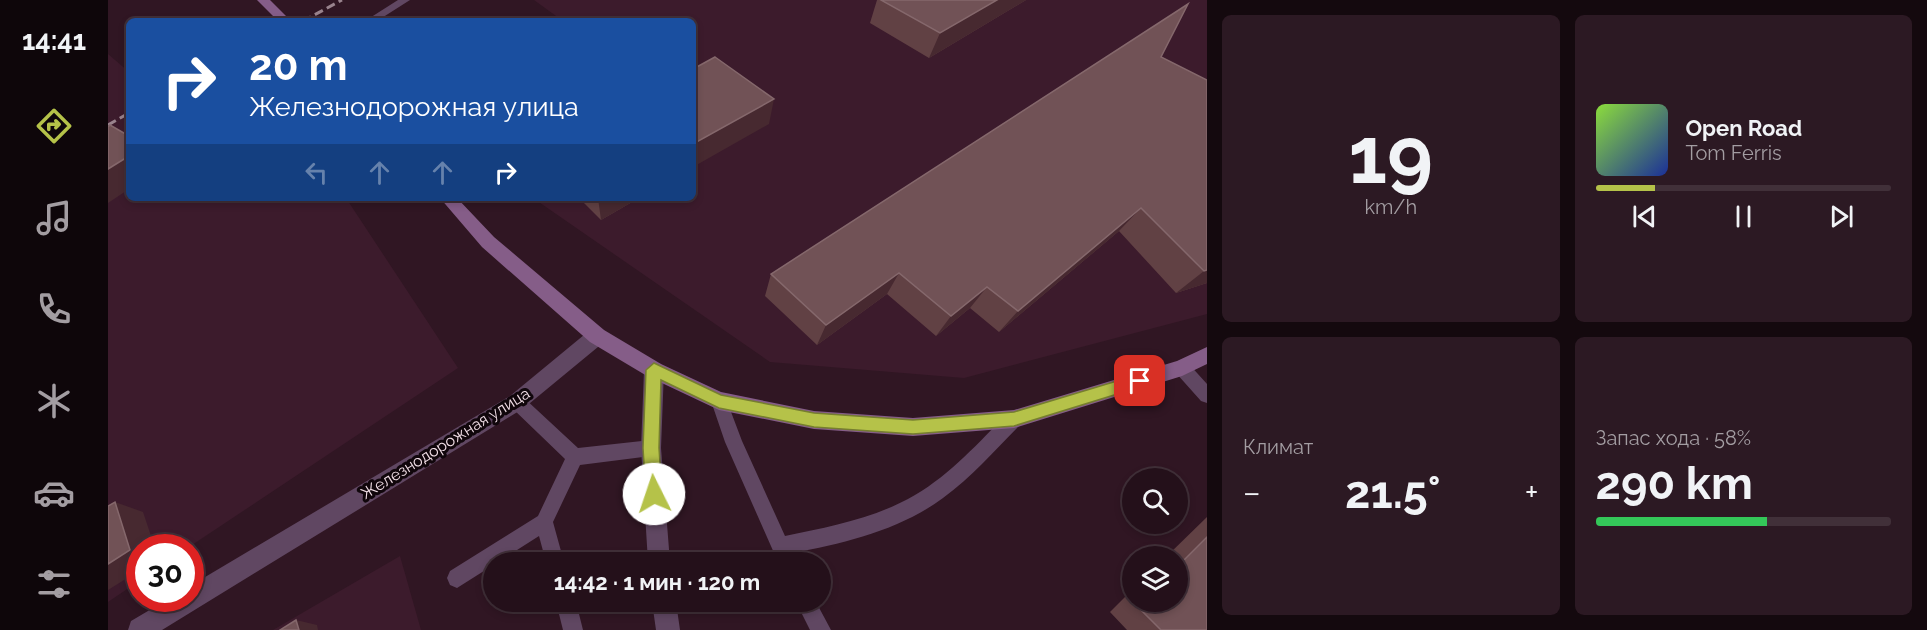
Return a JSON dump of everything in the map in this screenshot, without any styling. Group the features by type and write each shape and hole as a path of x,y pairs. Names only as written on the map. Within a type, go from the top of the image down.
{"main road":[{"path":"263,0 282,18"},
{"path":"451,201 488,242 597,336 654,370 719,401 814,420 913,427 1014,419 1182,368 1207,355"}],"street":[{"name":"Железнодорожная улица","path":"140,630 517,402 597,336"},
{"path":"654,370 651,448 658,552"},
{"path":"665,612 668,630"}],"lane":[{"path":"375,18 405,0"},
{"path":"1182,368 1207,396"},
{"path":"719,401 782,552"},
{"path":"517,402 575,458"},
{"path":"779,546 843,534 909,508 960,472 1014,419"},
{"path":"575,458 651,448"},
{"path":"457,578 544,522 575,458"},
{"path":"544,522 552,552"},
{"path":"568,612 573,630"},
{"path":"811,612 820,630"}],"shaded area":[{"path":"534,0 1207,0 1207,314 964,378 770,362 537,201 696,201 696,18 559,18"},
{"path":"108,54 126,69 126,201 348,201 458,368 204,537 204,534 126,534 126,590 108,602"},
{"path":"400,556 421,630 273,630"}],"building":[{"path":"881,0 997,0 940,33"},
{"path":"1188,4 1161,57 1207,80 1207,270 1204,271 1141,208 1018,311 987,287 951,316 899,273 826,325 771,274"},
{"path":"715,57 774,99 696,142 696,67"},
{"path":"110,125 126,134 126,158 108,169 108,127"},
{"path":"115,502 126,537 126,553 108,564 108,506"},
{"path":"1207,537 1207,630 1161,630 1143,612 1188,612 1188,556"},
{"path":"296,620 299,630 280,630"}],"railway":[{"path":"309,18 342,0"},
{"path":"108,125 126,115"}],"route":[{"path":"654,494 651,448 654,370 719,401 814,420 913,427 1014,419 1140,381"}]}
